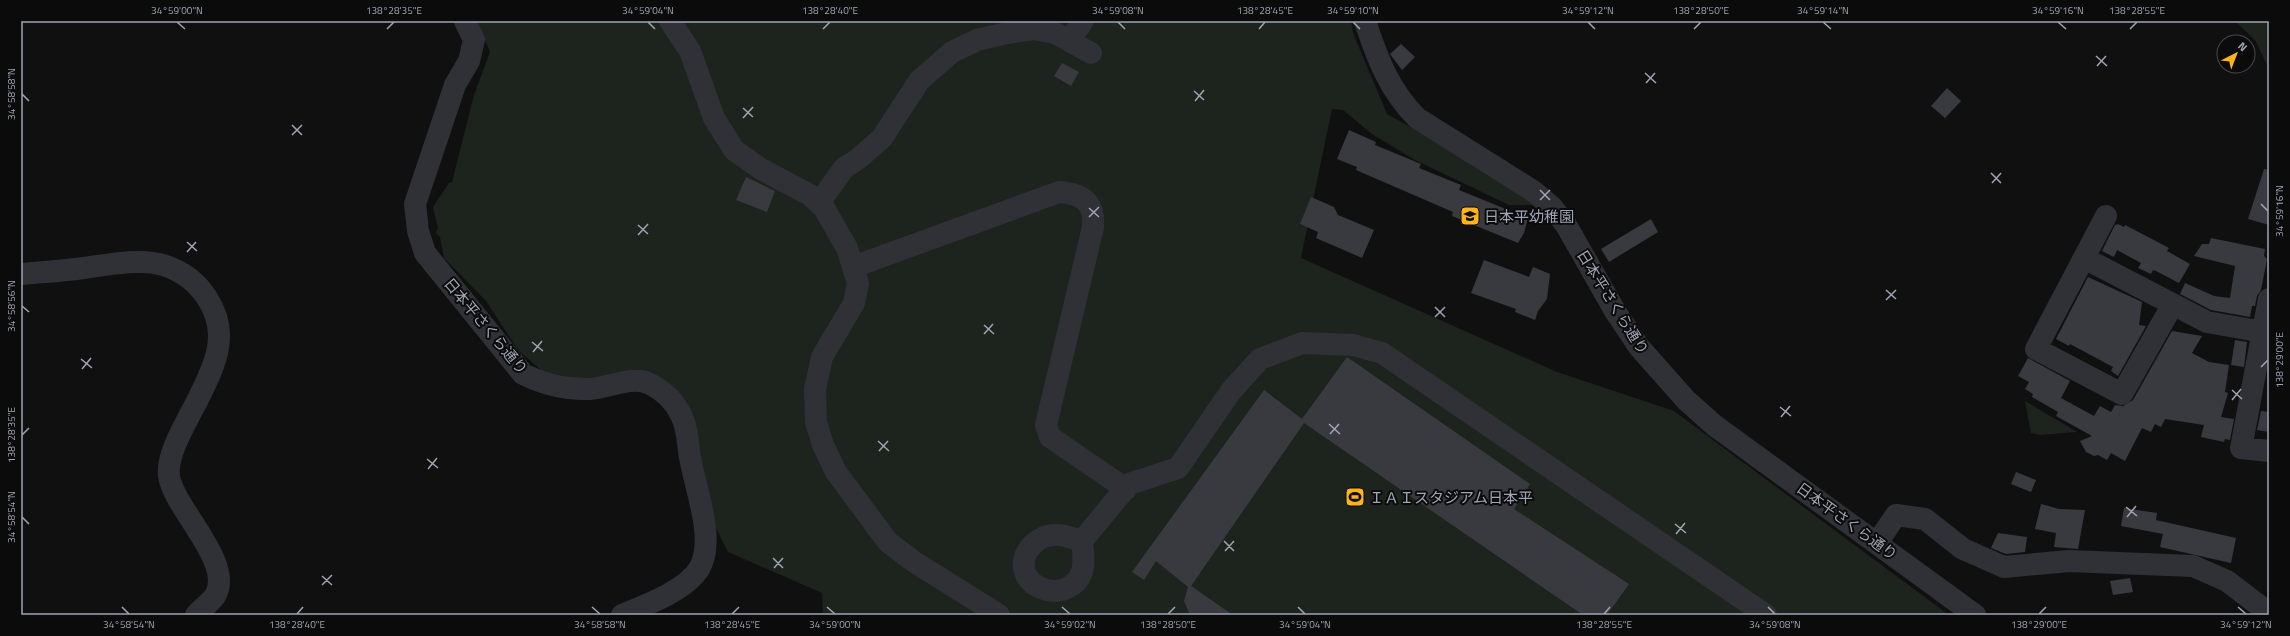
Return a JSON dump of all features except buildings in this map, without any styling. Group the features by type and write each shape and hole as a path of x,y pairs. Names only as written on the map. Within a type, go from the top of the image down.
{"street":[{"name":"日本平さくら通り","path":"465,21 474,40 469,61 455,85 415,204 418,231 425,253 523,374 545,384 569,389 592,389 623,382 648,382 670,396 681,414 688,432 690,461 703,516 705,551 699,568 688,583 622,615"},
{"path":"670,21 690,51 714,118 734,150 761,169 810,195 824,208 847,248 858,283 854,303 822,357 815,389 816,422 823,446 836,472 888,542 913,561 999,615"},
{"path":"1070,41 1083,21"},
{"name":"日本平さくら通り","path":"1365,21 1379,63 1388,82 1402,104 1417,118 1533,191 1552,207 1566,224 1615,311 1639,347 1681,395 1714,425 1877,543 1967,613"},
{"path":"819,203 844,168 858,159 882,138 919,81 952,52 977,40 1034,29 1055,33 1091,53"},
{"path":"853,267 1059,192 1075,193 1087,201 1094,216 1093,227 1046,426 1050,437 1126,489"},
{"path":"2106,216 2036,349 2122,394 2173,304"},
{"path":"2084,258 2207,322 2266,332"},
{"path":"21,274 130,263 161,264 198,284 215,310 220,340 212,369 171,455 169,476 179,500 192,520 214,562 220,580 215,596 196,615"},
{"path":"2269,299 2266,332 2241,448 2269,451"},
{"path":"1082,541 1129,484 1178,468 1231,391 1260,359 1302,343 1353,345 1382,353 1766,615"},
{"path":"1877,543 1896,515 1926,519 1963,549 2004,568 2069,561 2193,566 2227,581 2269,613"}],"shaded area":[{"path":"476,21 1351,21 1353,33 1387,114 1488,170 1534,205 1509,205 1415,160 1372,134 1343,110 1332,109 1301,258 1557,372 1674,411 1949,615 823,615 822,593 728,552 710,516 687,405 594,379 549,377 518,350 486,301 444,258 440,237 436,233 438,228 433,207 449,183 452,182 474,95 490,52"},
{"path":"2235,21 2269,21 2269,69 2256,42 2256,34 2249,34"},
{"path":"2025,401 2077,432 2040,435 2031,433"}],"place":[{"name":"日本平幼稚園","path":"1470,216"},
{"name":"ＩＡＩスタジアム日本平","path":"1355,497"}]}
